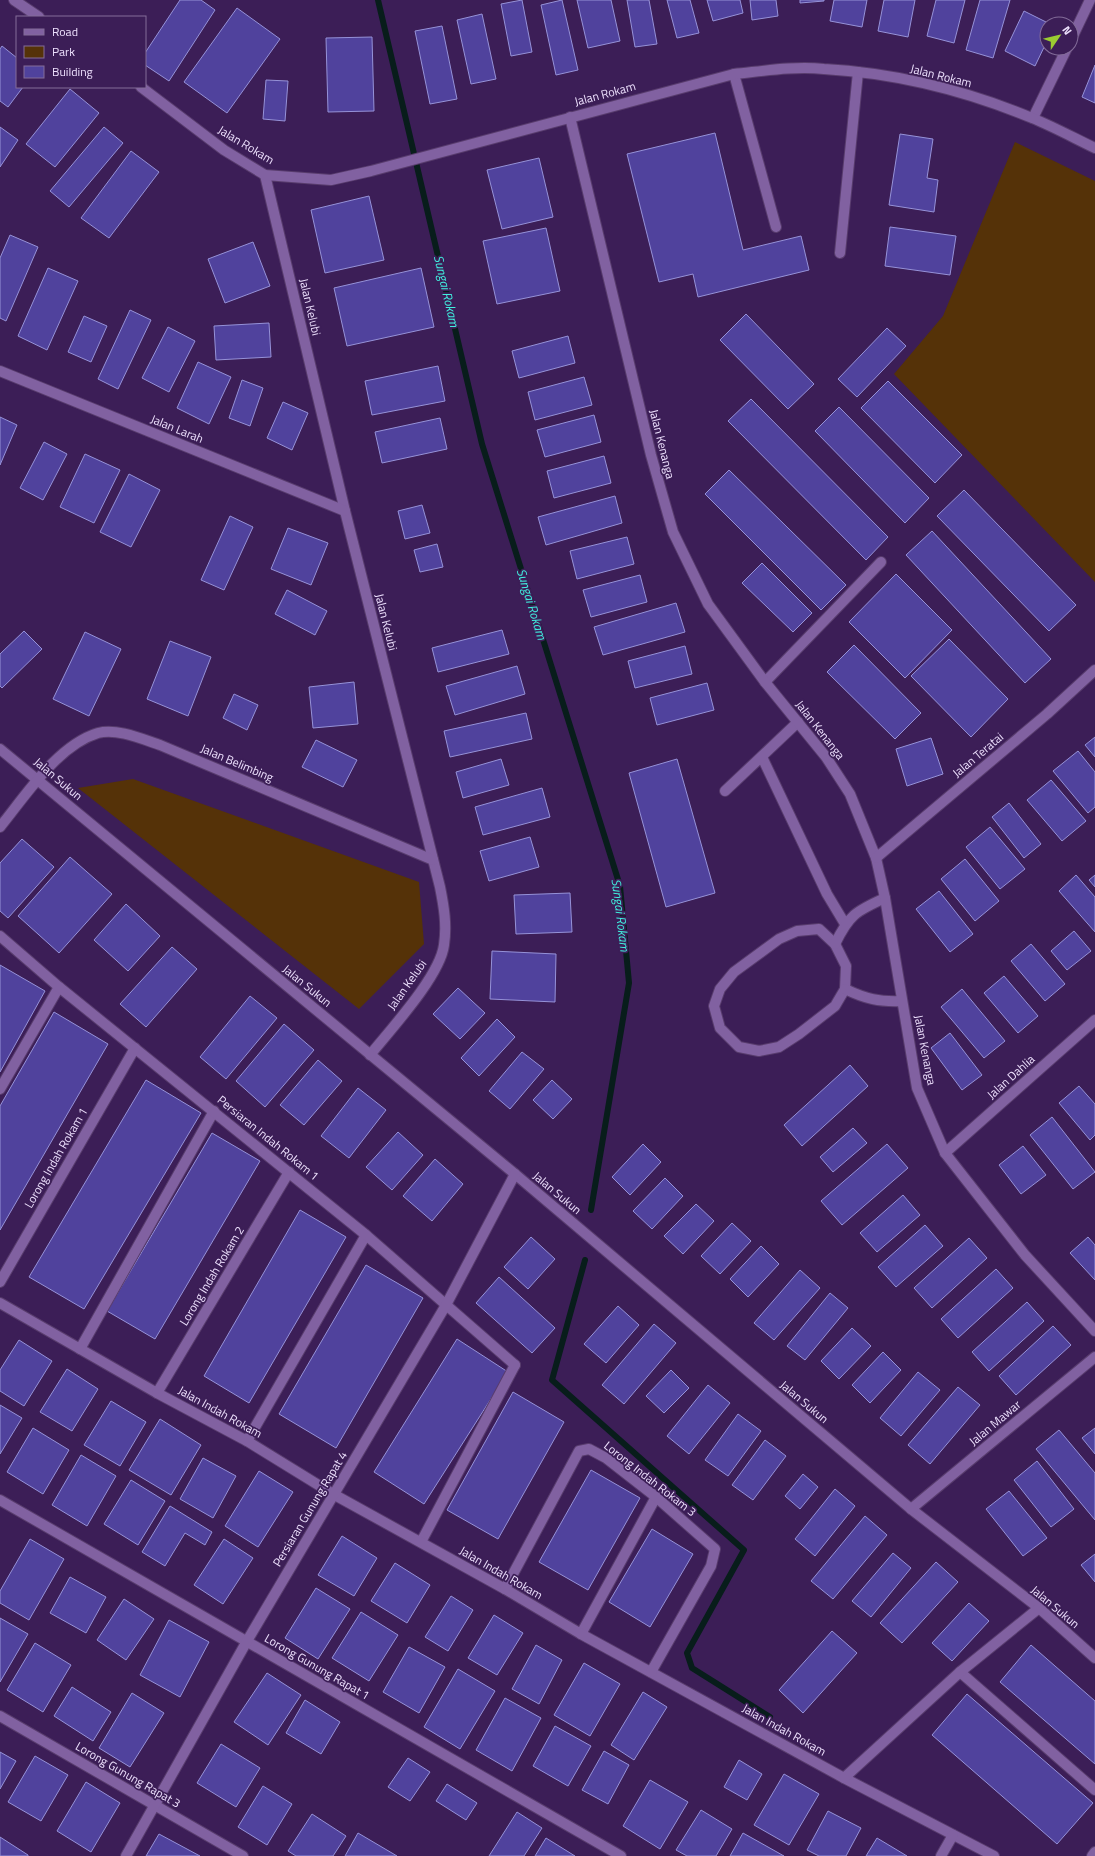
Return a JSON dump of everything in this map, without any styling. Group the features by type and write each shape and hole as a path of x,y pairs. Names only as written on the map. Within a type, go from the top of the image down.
{"street":[{"path":"14,0 38,16"},
{"path":"1079,23 1090,0"},
{"path":"1033,118 1063,56"},
{"name":"Jalan Rokam","path":"142,88 224,150 265,175 331,180 453,150 570,117 734,74 789,68 824,68 884,75 934,86 986,101 1033,118 1095,148"},
{"path":"840,253 858,72"},
{"path":"734,74 776,227"},
{"name":"Jalan Kenanga","path":"570,117 649,447 673,532 708,604 765,682 826,757 850,794 876,858 917,1088 945,1153 1026,1255 1095,1331"},
{"name":"Jalan Kelubi","path":"265,175 345,511 434,860 446,920 444,946 434,973 370,1055"},
{"name":"Jalan Larah","path":"0,371 345,511"},
{"path":"765,682 881,562"},
{"name":"Jalan Teratai","path":"876,858 1047,714 1095,670"},
{"path":"725,791 798,722"},
{"name":"Jalan Belimbing","path":"0,827 38,780 69,747 99,733 127,734 160,745 434,860"},
{"name":"Jalan Sukun","path":"0,749 515,1174 911,1509 1039,1608 1095,1658"},
{"path":"762,757 827,894 845,924"},
{"path":"835,944 845,924 861,909 884,898"},
{"path":"818,929 835,944 846,966 845,989 835,1006 800,1034 779,1047 759,1051 739,1047 720,1028 714,1006 720,989 734,972 778,939 797,931 818,929"},
{"name":"Persiaran Indah Rokam 1","path":"0,936 59,987 366,1235 515,1365 421,1542"},
{"path":"0,1090 59,987"},
{"path":"845,989 863,998 884,1002 902,1001"},
{"name":"Jalan Dahlia","path":"945,1153 1095,1020"},
{"name":"Lorong Indah Rokam 1","path":"0,1282 135,1048"},
{"path":"80,1349 214,1111"},
{"name":"Lorong Indah Rokam 2","path":"157,1393 289,1172"},
{"name":"Persiaran Gunung Rapat 4","path":"126,1856 247,1641 446,1305 515,1174"},
{"path":"247,1441 366,1235"},
{"name":"Jalan Indah Rokam","path":"0,1303 157,1393 247,1441 333,1494 505,1589 581,1634 844,1778 994,1856"},
{"name":"Jalan Mawar","path":"911,1509 1095,1357"},
{"name":"Lorong Indah Rokam 3","path":"505,1589 579,1451 589,1449 606,1458 656,1497 716,1549 711,1566 651,1672"},
{"path":"581,1634 656,1497"},
{"name":"Lorong Gunung Rapat 1","path":"0,1500 621,1856"},
{"path":"844,1778 960,1672 1039,1608"},
{"path":"960,1672 1095,1790"},
{"name":"Lorong Gunung Rapat 3","path":"0,1716 243,1856"},
{"path":"941,1856 953,1835"},
{"path":"1092,1856 1095,1852"}],"green space":[{"path":"1015,142 1095,181 1095,582 894,374 943,316"},
{"path":"133,779 419,882 424,944 359,1009 78,788"}],"building":[{"path":"180,0 201,0 215,10 169,81 146,66 146,51"},
{"path":"522,0 532,52 511,56 501,4"},
{"path":"562,0 578,70 556,75 541,5"},
{"path":"577,0 611,0 620,41 588,48"},
{"path":"627,0 649,0 657,44 635,47"},
{"path":"667,0 690,0 699,33 677,38"},
{"path":"707,0 740,0 743,13 713,21"},
{"path":"750,0 776,0 778,16 752,20"},
{"path":"800,0 824,0 824,1 800,3"},
{"path":"834,0 867,0 862,27 830,21"},
{"path":"884,0 915,0 908,37 878,31"},
{"path":"936,0 965,0 954,43 927,36"},
{"path":"980,0 1010,0 993,58 966,50"},
{"path":"237,8 280,39 227,113 184,82"},
{"path":"1024,11 1039,18 1040,56 1035,66 1005,51"},
{"path":"482,14 496,79 471,84 457,20"},
{"path":"442,26 457,99 430,104 415,31"},
{"path":"372,37 374,111 328,112 326,38"},
{"path":"2,46 16,57 16,88 22,88 8,107 0,101 0,49"},
{"path":"1095,65 1095,103 1082,97"},
{"path":"266,80 288,81 285,121 263,119"},
{"path":"70,89 99,113 55,167 26,144"},
{"path":"0,127 18,140 0,167"},
{"path":"104,127 123,143 69,207 50,191"},
{"path":"715,133 743,250 801,236 809,270 698,297 693,274 659,282 627,154"},
{"path":"900,134 933,139 927,178 938,180 934,212 889,205"},
{"path":"131,151 159,172 109,238 81,218"},
{"path":"539,158 553,217 502,229 487,170"},
{"path":"369,196 384,260 325,273 311,210"},
{"path":"890,227 956,236 950,275 885,266"},
{"path":"546,228 560,291 497,304 483,241"},
{"path":"10,235 38,247 6,321 0,318 0,258"},
{"path":"253,242 270,286 225,303 208,259"},
{"path":"48,268 78,281 47,350 18,336"},
{"path":"421,268 434,327 347,346 334,288"},
{"path":"130,310 151,320 118,389 98,379"},
{"path":"746,314 814,384 788,409 720,340"},
{"path":"84,316 107,326 91,362 68,352"},
{"path":"269,323 271,357 216,360 214,326"},
{"path":"168,327 195,341 169,392 142,378"},
{"path":"887,328 906,346 857,397 838,379"},
{"path":"568,336 575,363 519,378 512,351"},
{"path":"198,362 231,377 209,424 177,408"},
{"path":"438,366 445,401 372,415 365,381"},
{"path":"584,377 592,405 535,420 528,392"},
{"path":"242,380 263,388 250,426 229,418"},
{"path":"888,381 962,455 935,483 861,408"},
{"path":"751,399 888,537 866,560 728,421"},
{"path":"283,402 308,413 292,450 267,438"},
{"path":"839,407 929,498 905,523 815,431"},
{"path":"594,415 601,442 545,457 537,430"},
{"path":"0,417 17,425 0,465"},
{"path":"440,418 447,449 382,463 375,432"},
{"path":"44,442 67,454 43,500 20,488"},
{"path":"85,454 120,470 94,523 60,507"},
{"path":"604,456 611,483 554,498 547,471"},
{"path":"729,470 846,585 821,610 705,494"},
{"path":"129,474 160,490 131,547 100,532"},
{"path":"964,490 1076,605 1049,631 937,516"},
{"path":"615,496 622,523 546,545 538,517"},
{"path":"422,505 430,533 405,539 398,511"},
{"path":"230,516 253,527 224,590 201,580"},
{"path":"288,528 328,543 311,585 271,569"},
{"path":"932,531 1051,659 1025,683 906,555"},
{"path":"627,537 634,564 577,579 570,551"},
{"path":"437,544 443,567 420,572 414,550"},
{"path":"762,563 812,613 793,632 742,583"},
{"path":"896,574 952,630 905,678 849,622"},
{"path":"640,575 647,602 591,617 583,590"},
{"path":"287,590 327,611 315,635 275,614"},
{"path":"676,603 685,632 603,655 594,627"},
{"path":"502,630 509,654 438,672 432,648"},
{"path":"24,631 42,649 2,688 0,686 0,654"},
{"path":"85,632 121,649 89,716 53,699"},
{"path":"949,639 1008,699 971,737 911,676"},
{"path":"170,641 211,657 188,716 147,699"},
{"path":"854,645 921,713 895,739 827,672"},
{"path":"685,646 692,674 635,688 628,661"},
{"path":"517,666 525,694 455,715 446,686"},
{"path":"354,682 358,724 313,728 309,687"},
{"path":"707,683 714,710 657,725 650,698"},
{"path":"234,694 258,705 247,730 223,718"},
{"path":"526,713 532,739 450,757 444,731"},
{"path":"1095,737 1095,757 1085,745"},
{"path":"931,738 943,774 907,786 896,749"},
{"path":"316,740 357,760 343,787 302,767"},
{"path":"1078,751 1095,772 1095,807 1088,813 1053,771"},
{"path":"501,759 509,785 463,798 456,772"},
{"path":"677,759 715,893 666,907 629,773"},
{"path":"1051,780 1086,821 1062,841 1027,800"},
{"path":"542,788 550,817 483,835 475,807"},
{"path":"1009,803 1041,844 1024,858 992,817"},
{"path":"990,827 1025,869 1000,889 966,847"},
{"path":"530,837 539,867 489,881 480,851"},
{"path":"22,839 54,867 8,918 0,911 0,863"},
{"path":"70,857 112,894 59,953 18,916"},
{"path":"965,859 999,901 975,921 941,879"},
{"path":"1076,875 1095,897 1095,932 1059,891"},
{"path":"1095,875 1095,887 1089,880"},
{"path":"939,891 973,934 950,952 916,909"},
{"path":"570,893 572,932 516,934 514,895"},
{"path":"126,904 160,936 128,971 94,940"},
{"path":"1074,931 1091,951 1067,970 1051,951"},
{"path":"1031,944 1065,984 1045,1001 1011,961"},
{"path":"172,947 197,969 146,1027 120,1004"},
{"path":"492,951 556,954 555,1002 490,999"},
{"path":"0,965 45,991 0,1072"},
{"path":"1004,976 1038,1016 1018,1033 984,993"},
{"path":"458,988 485,1013 460,1039 433,1014"},
{"path":"962,989 1005,1041 984,1058 941,1007"},
{"path":"250,996 277,1018 226,1079 200,1057"},
{"path":"54,1012 108,1044 0,1230 0,1106"},
{"path":"497,1019 515,1037 479,1076 461,1058"},
{"path":"284,1024 314,1050 265,1107 236,1081"},
{"path":"950,1033 982,1075 962,1090 931,1048"},
{"path":"522,1052 544,1069 510,1109 489,1091"},
{"path":"318,1060 342,1081 304,1125 280,1105"},
{"path":"850,1065 868,1086 802,1146 784,1125"},
{"path":"146,1080 201,1113 84,1309 29,1277"},
{"path":"552,1080 572,1099 553,1119 533,1100"},
{"path":"1079,1086 1095,1104 1095,1135 1090,1140 1059,1103"},
{"path":"358,1088 386,1110 349,1158 321,1136"},
{"path":"1052,1117 1095,1172 1073,1189 1030,1135"},
{"path":"853,1128 867,1143 833,1172 820,1157"},
{"path":"398,1132 423,1155 392,1190 366,1167"},
{"path":"212,1133 260,1161 155,1339 107,1311"},
{"path":"643,1144 661,1162 630,1195 612,1177"},
{"path":"887,1144 908,1168 842,1225 821,1201"},
{"path":"1023,1146 1046,1175 1021,1194 999,1165"},
{"path":"435,1159 463,1184 432,1221 403,1196"},
{"path":"665,1178 683,1196 652,1229 633,1211"},
{"path":"903,1195 920,1215 877,1252 860,1233"},
{"path":"696,1204 714,1221 683,1254 664,1236"},
{"path":"300,1210 346,1237 249,1403 204,1376"},
{"path":"732,1223 751,1241 720,1274 701,1256"},
{"path":"925,1225 943,1246 896,1287 878,1267"},
{"path":"531,1237 555,1259 528,1289 504,1267"},
{"path":"1088,1237 1095,1245 1095,1280 1070,1253"},
{"path":"969,1238 987,1258 932,1308 914,1288"},
{"path":"761,1246 779,1264 748,1297 730,1279"},
{"path":"366,1265 423,1298 336,1448 279,1414"},
{"path":"996,1269 1013,1288 958,1338 941,1319"},
{"path":"800,1270 820,1288 774,1340 754,1323"},
{"path":"499,1277 555,1328 532,1353 476,1303"},
{"path":"830,1293 848,1308 805,1360 787,1346"},
{"path":"1027,1302 1044,1321 989,1371 972,1352"},
{"path":"618,1306 639,1325 606,1363 584,1344"},
{"path":"654,1324 676,1343 624,1404 602,1385"},
{"path":"1053,1326 1071,1345 1016,1395 999,1376"},
{"path":"852,1328 871,1346 839,1379 821,1361"},
{"path":"457,1339 508,1372 424,1504 374,1472"},
{"path":"19,1340 52,1361 24,1406 0,1391 0,1370"},
{"path":"883,1352 901,1370 870,1403 852,1385"},
{"path":"67,1369 98,1389 72,1431 40,1412"},
{"path":"671,1370 689,1388 664,1413 646,1396"},
{"path":"918,1372 940,1390 901,1436 880,1418"},
{"path":"708,1385 730,1403 689,1454 667,1436"},
{"path":"958,1387 980,1405 930,1464 908,1445"},
{"path":"513,1392 564,1422 498,1539 447,1510"},
{"path":"111,1401 146,1422 120,1466 84,1445"},
{"path":"0,1405 22,1418 0,1454"},
{"path":"738,1414 761,1431 728,1476 705,1460"},
{"path":"160,1419 201,1445 171,1495 129,1470"},
{"path":"33,1428 69,1450 43,1494 7,1472"},
{"path":"1095,1428 1095,1454 1082,1438"},
{"path":"1059,1430 1095,1473 1095,1520 1036,1449"},
{"path":"765,1440 786,1456 753,1500 732,1485"},
{"path":"81,1455 116,1476 87,1526 52,1505"},
{"path":"203,1458 236,1476 213,1518 180,1499"},
{"path":"1037,1461 1074,1509 1051,1527 1014,1480"},
{"path":"591,1470 640,1498 588,1590 539,1562"},
{"path":"259,1471 293,1492 258,1547 225,1526"},
{"path":"803,1474 818,1487 800,1509 785,1496"},
{"path":"131,1480 165,1501 138,1545 104,1524"},
{"path":"835,1489 855,1506 815,1556 795,1539"},
{"path":"1009,1491 1047,1538 1023,1556 986,1509"},
{"path":"170,1506 212,1532 205,1545 185,1533 165,1566 142,1552"},
{"path":"865,1516 887,1535 833,1599 811,1581"},
{"path":"652,1529 693,1554 650,1627 609,1602"},
{"path":"342,1536 377,1558 354,1596 318,1575"},
{"path":"30,1539 64,1559 29,1620 0,1603 0,1591"},
{"path":"224,1539 253,1558 223,1604 194,1585"},
{"path":"893,1553 911,1568 871,1617 852,1601"},
{"path":"1095,1554 1095,1582 1081,1565"},
{"path":"936,1562 958,1582 902,1643 880,1623"},
{"path":"395,1563 430,1585 407,1623 371,1601"},
{"path":"70,1577 106,1597 86,1633 50,1613"},
{"path":"316,1588 350,1609 318,1659 285,1638"},
{"path":"451,1596 473,1610 448,1651 425,1637"},
{"path":"124,1599 154,1619 126,1660 97,1640"},
{"path":"969,1603 989,1621 952,1661 932,1643"},
{"path":"361,1612 398,1635 369,1681 332,1658"},
{"path":"494,1615 523,1633 497,1675 468,1658"},
{"path":"0,1618 28,1634 0,1682"},
{"path":"169,1620 209,1642 180,1697 140,1675"},
{"path":"832,1631 857,1653 803,1713 779,1690"},
{"path":"35,1643 71,1665 43,1712 7,1690"},
{"path":"536,1645 562,1660 539,1704 512,1689"},
{"path":"1031,1645 1095,1701 1095,1764 1000,1682"},
{"path":"409,1647 445,1667 419,1713 383,1692"},
{"path":"584,1663 620,1684 590,1736 554,1715"},
{"path":"458,1669 495,1691 460,1749 424,1727"},
{"path":"267,1673 301,1695 268,1745 234,1722"},
{"path":"72,1687 111,1712 93,1741 54,1716"},
{"path":"643,1692 667,1707 634,1760 611,1745"},
{"path":"132,1693 164,1713 130,1767 99,1748"},
{"path":"967,1694 1093,1803 1057,1844 932,1735"},
{"path":"505,1698 541,1718 512,1771 476,1750"},
{"path":"305,1700 340,1722 321,1754 286,1733"},
{"path":"555,1726 591,1746 568,1786 533,1766"},
{"path":"221,1744 260,1768 236,1807 197,1783"},
{"path":"604,1751 629,1765 608,1804 582,1790"},
{"path":"0,1752 16,1761 0,1789"},
{"path":"35,1756 68,1775 41,1821 8,1802"},
{"path":"408,1758 430,1772 410,1801 388,1787"},
{"path":"739,1760 762,1774 747,1800 724,1787"},
{"path":"784,1774 819,1794 789,1845 754,1825"},
{"path":"650,1780 688,1802 660,1849 623,1826"},
{"path":"86,1782 120,1803 91,1852 57,1831"},
{"path":"447,1784 477,1803 466,1820 436,1801"},
{"path":"263,1786 292,1804 267,1845 238,1827"},
{"path":"701,1810 732,1829 716,1856 687,1856 676,1850"},
{"path":"828,1811 861,1828 846,1856 819,1856 807,1850"},
{"path":"517,1812 542,1828 524,1856 489,1856"},
{"path":"312,1814 346,1836 333,1856 296,1856 288,1851"},
{"path":"358,1833 397,1856 345,1856"},
{"path":"743,1833 784,1856 730,1856"},
{"path":"159,1834 200,1856 146,1856"},
{"path":"0,1837 28,1855 28,1856 0,1856"},
{"path":"546,1838 575,1856 535,1856"},
{"path":"877,1838 907,1856 866,1856"}],"waterway":[{"name":"Sungai Rokam","path":"378,0 482,444 620,886 629,983 591,1210"},
{"path":"585,1260 552,1380 744,1550 687,1653 692,1668 770,1717"}]}
